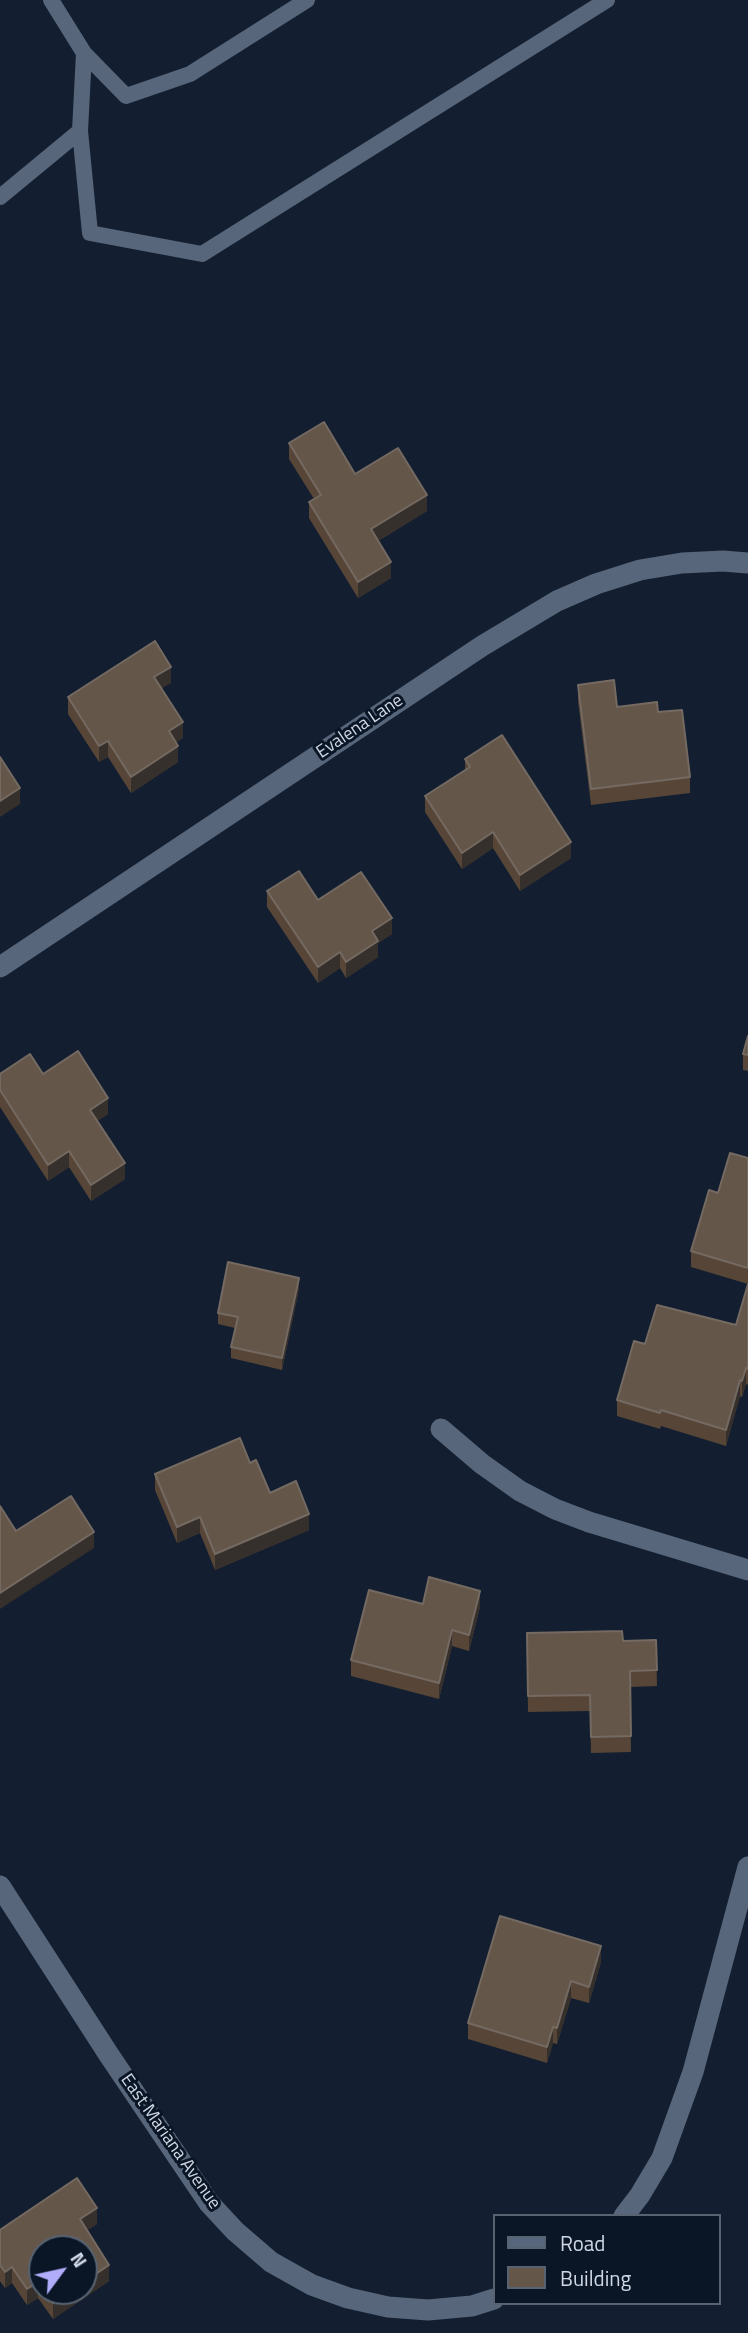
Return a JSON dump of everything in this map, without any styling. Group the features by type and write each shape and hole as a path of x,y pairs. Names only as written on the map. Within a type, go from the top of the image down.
{"street":[{"name":"Evalena Lane","path":"0,967 482,646 557,601 596,584 640,570 681,563 748,563"},
{"path":"441,1429 482,1464 520,1491 555,1509 748,1570"},
{"path":"626,2214 662,2158 671,2133 705,2032 748,1867"},
{"name":"East Mariana Avenue","path":"0,1886 209,2203 235,2231 271,2262 312,2285 348,2298 388,2307 428,2309 472,2306 492,2300"}],"lane":[{"path":"51,0 84,53 126,96 190,74 307,0"},
{"path":"84,53 80,131 90,233 202,254 607,0"},
{"path":"0,197 80,131"}],"building":[{"path":"324,422 355,474 398,448 427,495 371,529 391,562 358,582 309,502 321,495 289,443"},
{"path":"155,641 171,667 154,677 183,722 169,731 178,746 131,777 108,741 99,746 68,697"},
{"path":"614,680 617,707 657,702 658,712 682,710 690,777 591,789 578,685"},
{"path":"502,735 571,842 520,875 493,832 462,853 425,796 470,767 465,759"},
{"path":"0,757 20,788 0,801"},
{"path":"299,871 318,900 361,872 392,918 372,931 378,941 346,962 340,952 318,967 267,891"},
{"path":"748,1036 748,1055 743,1054"},
{"path":"78,1051 108,1098 90,1110 125,1163 91,1185 69,1151 48,1165 0,1090 0,1074 30,1054 43,1074"},
{"path":"730,1153 748,1158 748,1268 691,1251 709,1190 718,1193"},
{"path":"228,1262 299,1278 282,1358 231,1347 238,1317 218,1313"},
{"path":"748,1284 748,1369 746,1368 742,1381 740,1380 726,1430 617,1400 634,1341 645,1344 657,1305 736,1325"},
{"path":"240,1438 250,1463 256,1460 270,1493 296,1481 309,1514 215,1554 200,1517 177,1527 155,1474"},
{"path":"71,1496 94,1532 0,1593 0,1506 16,1531"},
{"path":"429,1577 480,1591 469,1635 452,1630 439,1683 351,1660 369,1590 423,1604"},
{"path":"622,1631 623,1641 656,1640 657,1670 630,1671 631,1736 591,1737 590,1695 528,1696 527,1633"},
{"path":"500,1916 601,1946 589,1987 571,1981 557,2028 553,2027 547,2047 468,2023"},
{"path":"77,2178 97,2208 80,2219 90,2235 28,2235 27,2289 12,2267 5,2272 0,2265 0,2230"},
{"path":"98,2248 109,2265 98,2272"}]}
